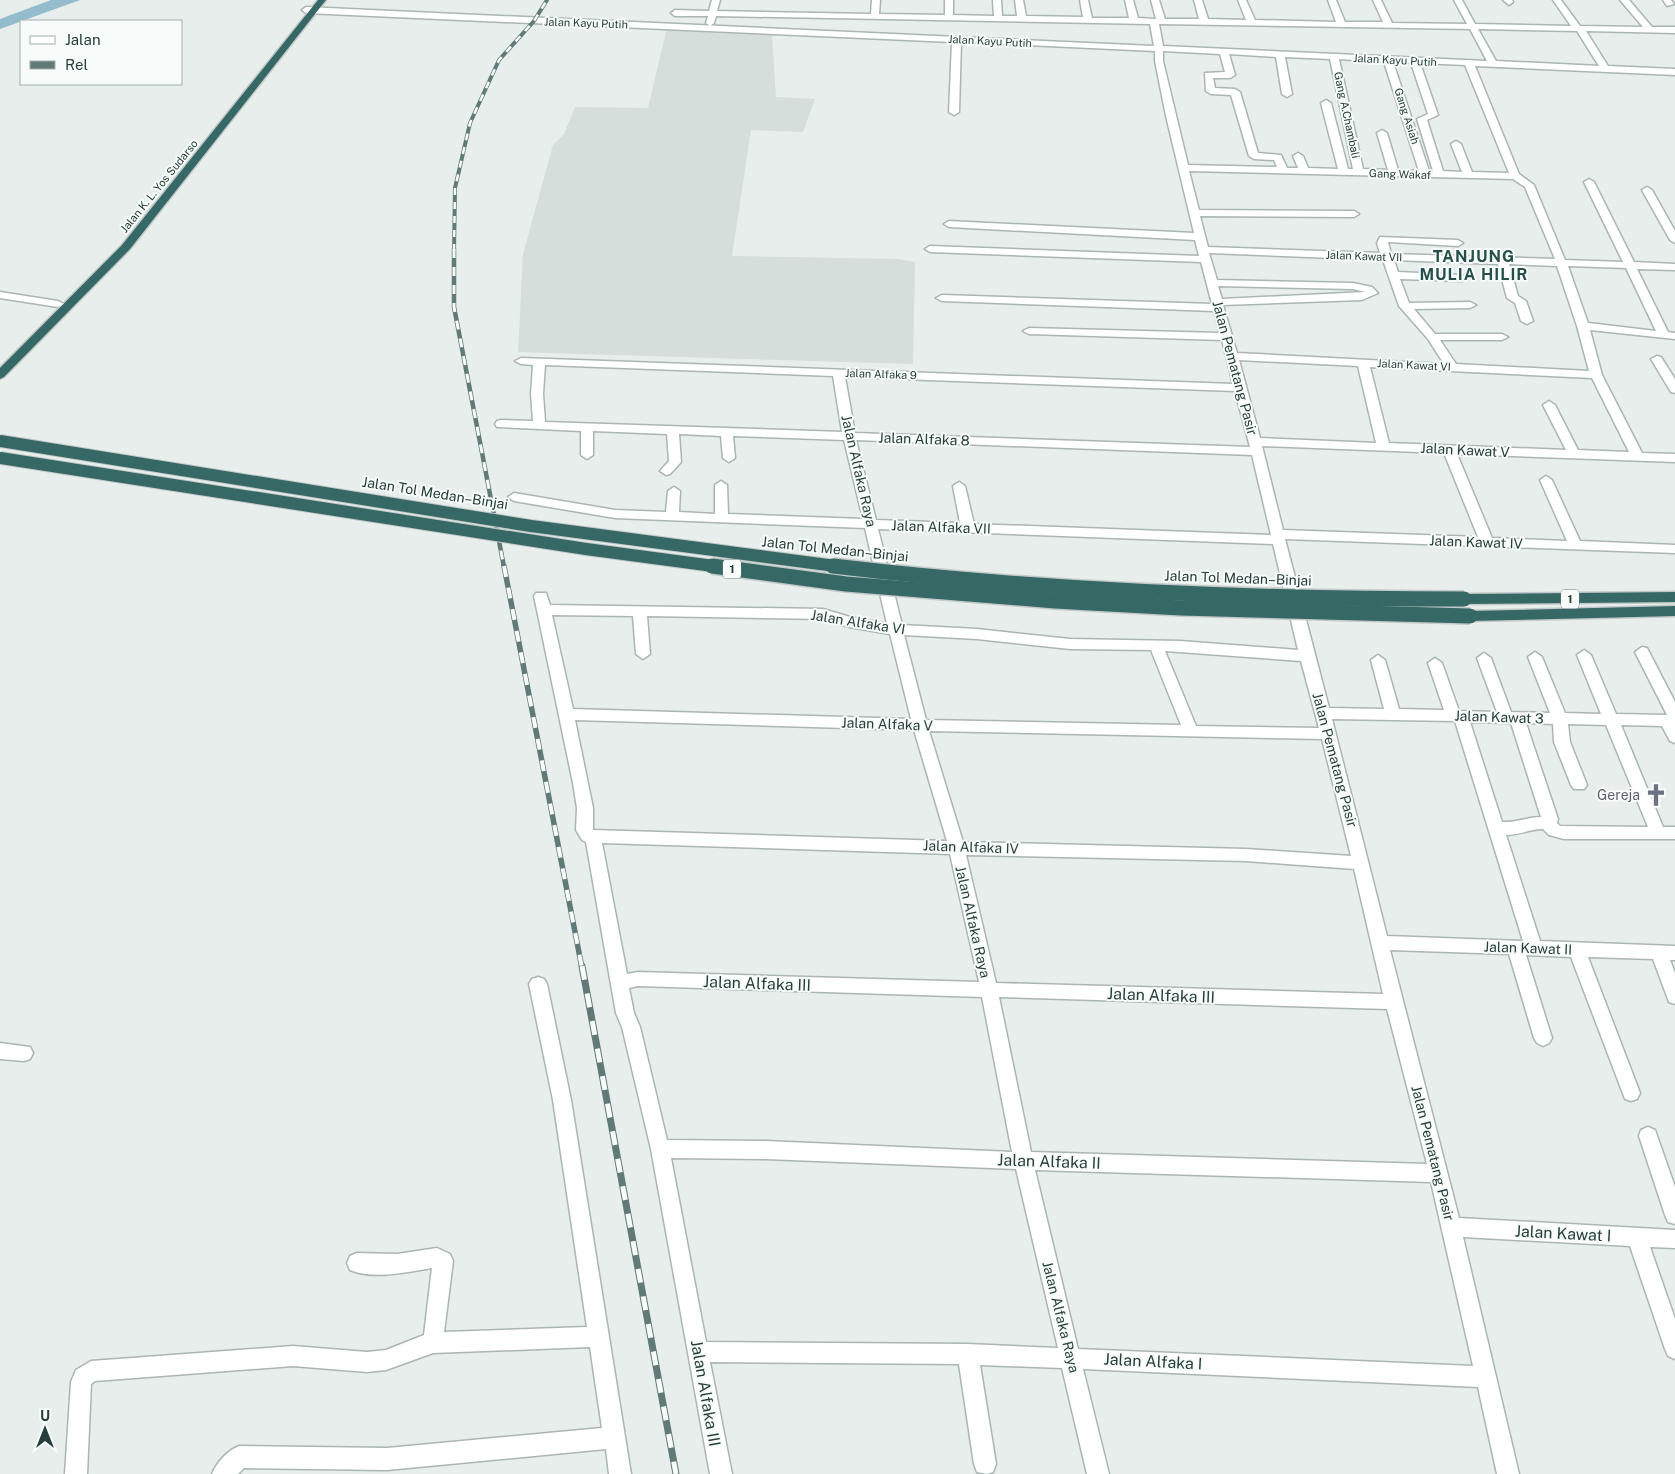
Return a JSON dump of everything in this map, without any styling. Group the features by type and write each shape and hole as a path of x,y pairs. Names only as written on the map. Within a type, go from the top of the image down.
{"highway":[{"name":"Jalan K. L. Yos Sudarso","path":"0,361 118,243 311,6 322,0"},
{"name":"Jalan K. L. Yos Sudarso","path":"0,375 126,247 228,120 311,6"},
{"name":"Jalan Tol Medan–Binjai","path":"0,441 591,534 853,568 1178,593 1279,597 1464,599 1675,598"},
{"name":"1","path":"0,458 586,549 846,584 1055,601 1181,608 1470,616 1675,613"}],"street":[{"path":"709,27 716,0"},
{"path":"866,35 876,0"},
{"path":"949,0 949,17"},
{"path":"997,0 998,18"},
{"path":"1019,0 1022,19"},
{"path":"1084,0 1088,20"},
{"path":"1129,0 1134,21"},
{"name":"Jalan Pematang Pasir","path":"1155,0 1160,48 1159,61 1203,249 1256,447 1307,656 1381,942 1394,1002 1439,1173 1508,1474"},
{"path":"1198,0 1204,22"},
{"path":"1242,0 1251,22"},
{"path":"1332,0 1342,25"},
{"path":"1377,0 1389,26"},
{"path":"1458,0 1492,64"},
{"path":"1557,0 1605,69"},
{"path":"1624,0 1649,29"},
{"path":"810,5 814,33"},
{"name":"Jalan Kayu Putih","path":"311,6 534,21 709,27 1675,72"},
{"path":"675,13 1675,30"},
{"path":"954,112 957,39"},
{"path":"1224,51 1230,75 1208,75 1211,91 1235,92 1254,156 1277,156 1284,171"},
{"path":"1280,54 1288,94"},
{"name":"Gang A.Chambali","path":"1334,56 1359,173"},
{"name":"Gang Asiah","path":"1388,59 1425,174"},
{"path":"1414,60 1431,104 1433,115 1422,119 1435,155 1439,175"},
{"path":"1469,63 1515,176 1529,185 1561,262 1583,326 1596,375 1638,457"},
{"path":"1326,104 1344,172"},
{"path":"1331,120 1348,120"},
{"path":"1382,133 1394,174"},
{"path":"1456,144 1469,176"},
{"path":"1298,156 1304,171"},
{"name":"Gang Wakaf","path":"1184,168 1515,176"},
{"path":"1589,182 1670,335"},
{"path":"1647,190 1675,240"},
{"path":"1196,213 1258,216 1295,213 1354,214"},
{"path":"949,224 1203,249"},
{"path":"1452,367 1432,336 1405,306 1382,243 1384,239 1458,243"},
{"path":"930,249 1203,249"},
{"name":"Jalan Kawat VII","path":"1203,249 1503,262 1631,264 1675,267"},
{"path":"1503,262 1513,298 1520,301 1527,320"},
{"path":"1393,275 1462,278"},
{"path":"942,298 1218,305 1362,297 1372,293 1368,289 1353,286 1212,282"},
{"path":"0,295 58,304"},
{"path":"1405,306 1470,305"},
{"path":"1583,326 1670,335"},
{"path":"1029,331 1226,337"},
{"path":"1432,336 1502,337"},
{"name":"Jalan Kawat VI","path":"1232,356 1596,375"},
{"path":"1657,359 1675,389"},
{"name":"Jalan Alfaka 9","path":"521,361 1240,388"},
{"path":"539,362 537,394 539,426"},
{"path":"1363,363 1383,446"},
{"name":"Jalan Alfaka Raya","path":"838,372 849,436 896,630 920,726 956,846 989,989 1023,1160 1098,1474"},
{"path":"1549,405 1574,454"},
{"name":"Jalan Alfaka 8","path":"501,424 1256,447"},
{"path":"587,428 587,455"},
{"path":"666,471 675,462 673,430"},
{"path":"727,432 729,458"},
{"name":"Jalan Kawat V","path":"1256,447 1383,446 1675,458"},
{"path":"1449,450 1487,542"},
{"path":"1546,480 1576,546"},
{"path":"721,485 722,518"},
{"path":"959,486 968,528"},
{"path":"672,516 674,491"},
{"name":"Jalan Alfaka VII","path":"514,497 615,514 872,525 1278,537"},
{"name":"Jalan Kawat IV","path":"1278,537 1487,542 1675,550"},
{"name":"Jalan Alfaka VI","path":"565,714 543,603 640,610 823,614 849,622 896,630 977,634 1070,644 1180,646 1307,656"},
{"path":"640,610 644,654"},
{"path":"1156,646 1191,731"},
{"path":"1642,652 1672,719 1675,737"},
{"path":"1584,655 1658,833"},
{"path":"1535,656 1560,719 1562,742 1579,785"},
{"path":"1484,658 1512,718 1549,810 1550,819 1547,824"},
{"path":"1378,660 1393,714"},
{"path":"1435,663 1457,716 1496,828 1534,949"},
{"name":"Jalan Kawat 3","path":"1323,713 1612,720 1672,719"},
{"path":"565,714 581,783 588,834 621,983"},
{"name":"Jalan Alfaka V","path":"565,714 920,726 1328,734"},
{"path":"1496,828 1520,829 1531,824 1547,824 1555,831 1564,833 1675,833"},
{"name":"Jalan Alfaka IV","path":"588,834 786,844 956,846 1246,855 1361,863"},
{"name":"Jalan Kawat II","path":"1381,942 1667,953"},
{"path":"1514,948 1543,1038"},
{"path":"1577,950 1631,1093"},
{"path":"1667,953 1675,997"},
{"name":"Jalan Alfaka III","path":"721,1474 660,1149 631,1026 626,1013 621,983 638,979 1394,1002"},
{"path":"538,984 562,1100 620,1474"},
{"path":"0,1051 24,1053"},
{"path":"1648,1136 1675,1215"},
{"name":"Jalan Alfaka II","path":"660,1149 766,1150 1439,1173"},
{"name":"Jalan Kawat I","path":"1452,1227 1675,1238"},
{"path":"1637,1236 1675,1349"},
{"path":"357,1263 397,1264 438,1258 443,1261 433,1343"},
{"path":"76,1474 81,1382 83,1377 91,1371 293,1356 367,1362 386,1360 403,1355 417,1347 433,1343 598,1337"},
{"name":"Jalan Alfaka I","path":"698,1352 968,1354 1071,1357 1487,1377"},
{"path":"968,1354 985,1464"},
{"path":"223,1474 239,1457 387,1459 614,1438"}],"shaded area":[{"path":"667,28 772,34 776,97 815,99 803,132 751,130 732,256 898,259 915,262 913,364 518,352 523,254 553,145 564,134 575,107 648,108"}],"water":[{"path":"51,0 80,0 25,20 20,20 20,22 0,29 0,19"}],"railway":[{"path":"454,251 455,188 470,123 499,60 534,21 547,0"},
{"path":"454,251 454,307 504,567"},
{"path":"504,566 582,968"},
{"path":"582,966 676,1474"}],"place":[{"name":"Gereja","path":"1656,795"}],"district":[{"name":"TANJUNG MULIA HILIR","path":"1474,265"}]}
